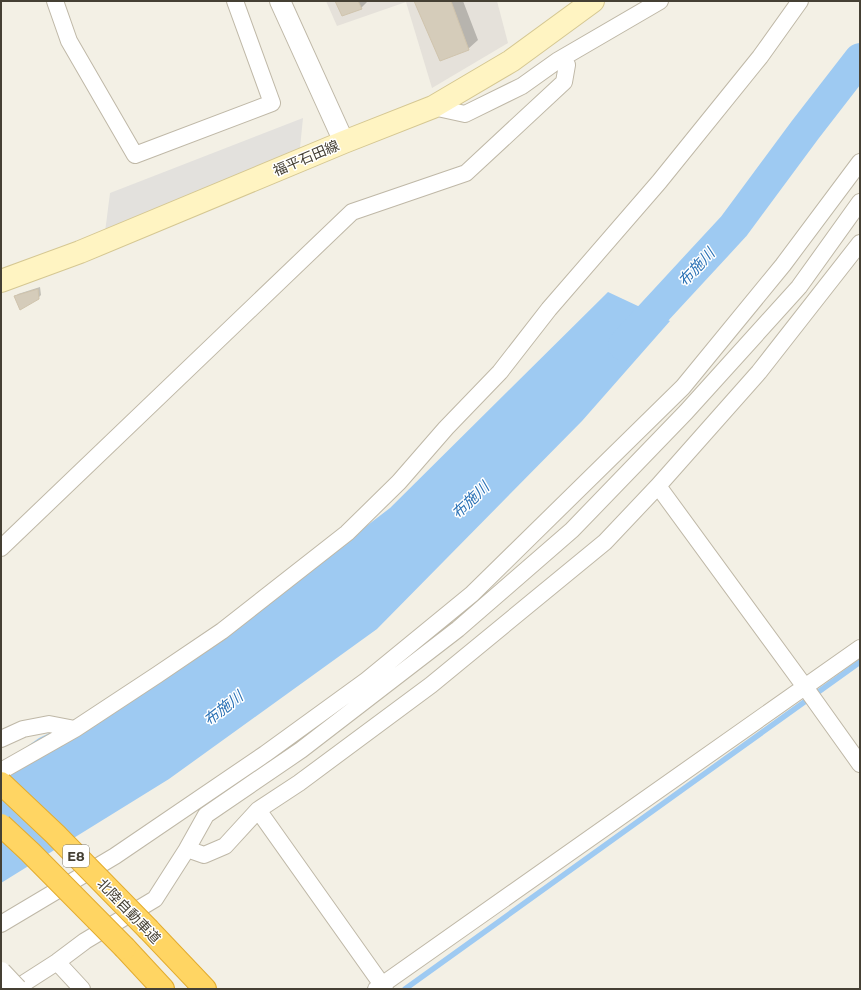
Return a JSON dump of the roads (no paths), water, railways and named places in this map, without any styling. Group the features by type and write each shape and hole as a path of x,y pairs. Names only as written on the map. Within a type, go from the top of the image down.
{"highway":[{"name":"北陸自動車道","path":"1,784 55,834 205,989"},
{"name":"北陸自動車道","path":"1,825 30,852 125,948 163,989"}],"main road":[{"name":"福平石田線","path":"1,281 80,252 433,106 511,61 593,1"}],"street":[{"path":"55,1 69,41 135,155 272,103 235,1"},
{"path":"280,1 344,142"},
{"path":"433,106 465,114 522,86 557,61 660,1"},
{"path":"1,771 75,729 222,631 347,533 399,482 446,428 500,372 549,309 659,182 760,57 800,1"},
{"path":"1,548 352,212 466,173 564,82 567,65 557,61"},
{"path":"1,924 115,856 265,754 366,680 472,594 683,387 784,265 860,162"},
{"path":"1,972 16,989 57,962 85,941 156,899 206,815 301,750 458,629 572,530 686,412 799,287 860,202"},
{"path":"187,848 204,855 225,846 258,810 299,783 431,685 605,542 658,486 759,372 860,243"},
{"path":"658,486 860,764"},
{"path":"258,810 381,987 860,648"},
{"path":"1,739 23,729 49,724 75,729"},
{"path":"57,962 82,989"}],"water":[{"path":"608,292 670,321 582,421 377,629 169,779 1,883 1,765 39,738 174,673 390,508"}],"waterway":[{"name":"布施川","path":"624,345 734,226 860,59"},
{"path":"405,989 860,662"}]}
